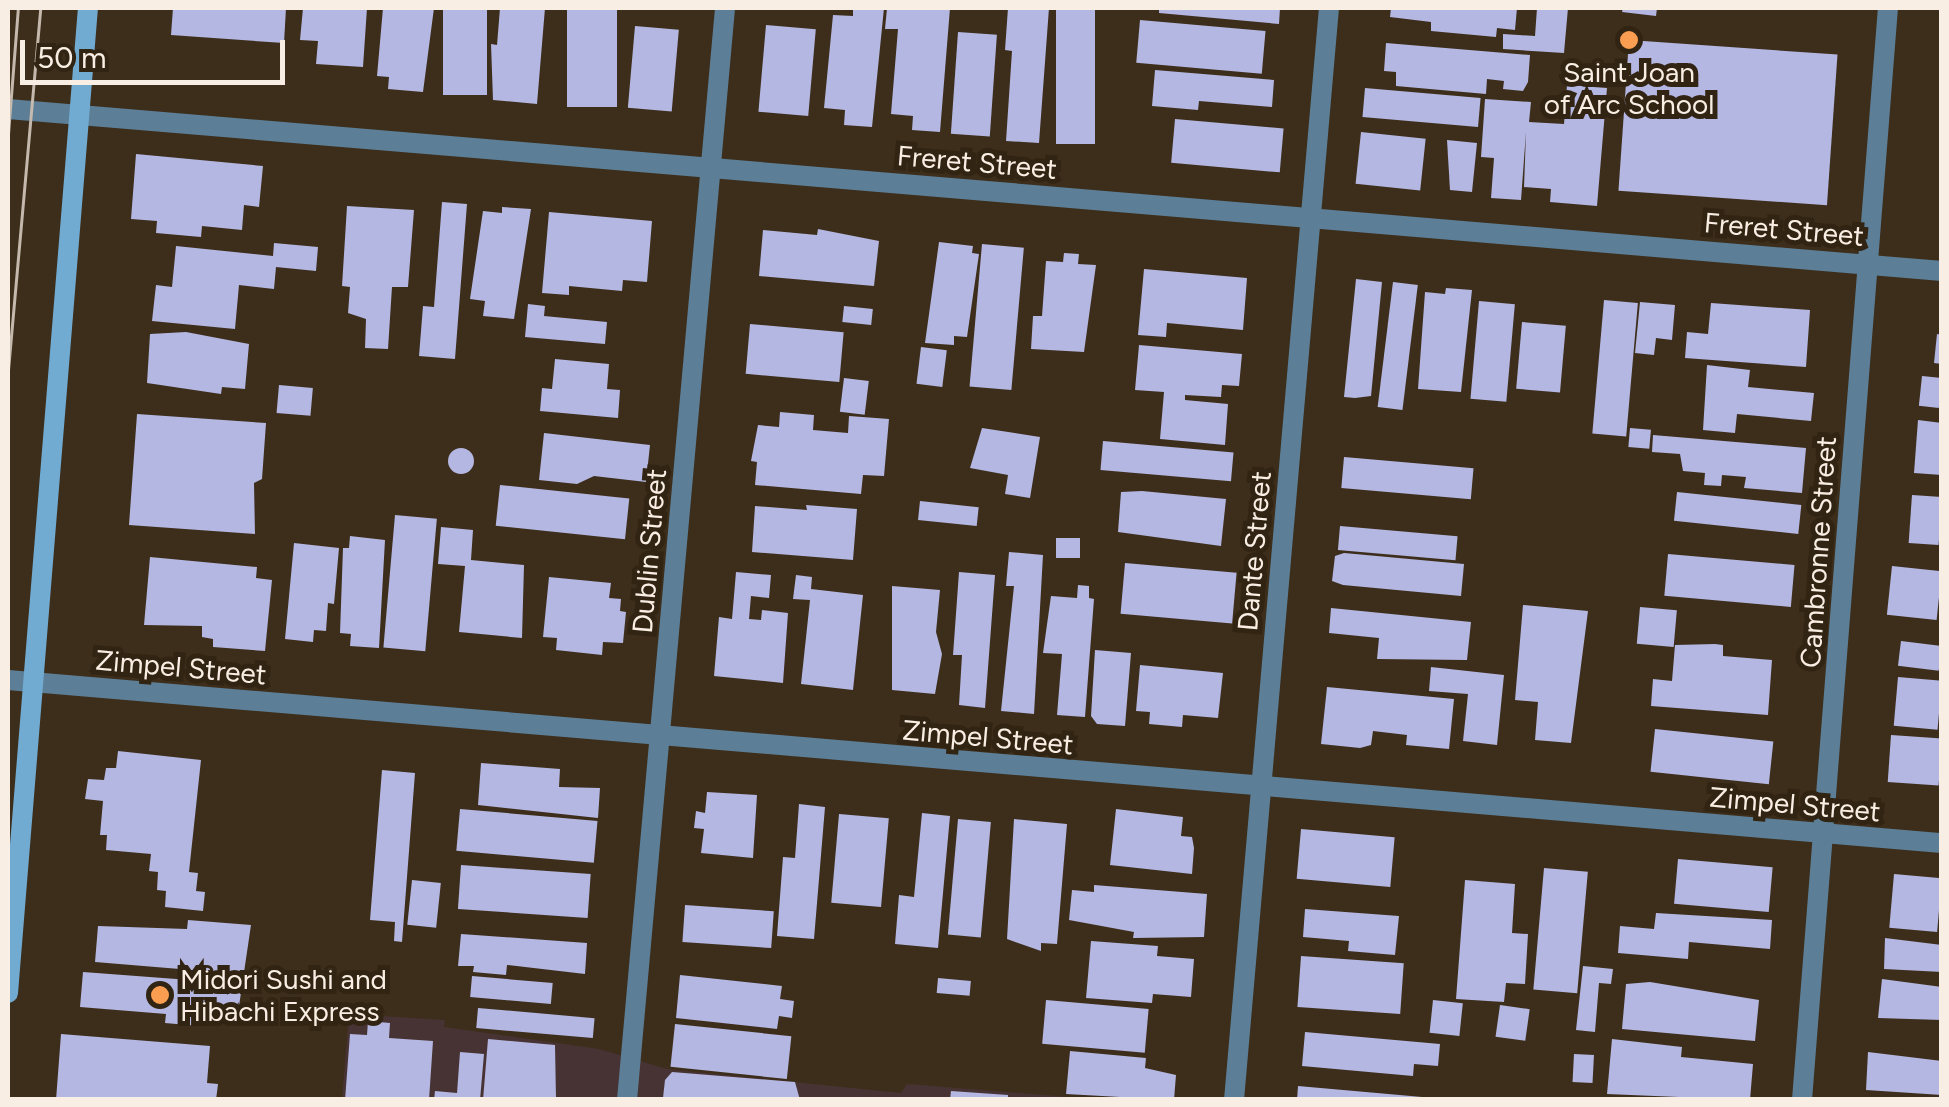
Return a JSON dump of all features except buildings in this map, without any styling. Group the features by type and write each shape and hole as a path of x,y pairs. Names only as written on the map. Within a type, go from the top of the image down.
{"main road":[{"path":"8,993 30,681 88,8"}],"street":[{"name":"Dublin Street","path":"627,1100 725,8"},
{"name":"Dante Street","path":"1234,1100 1330,8"},
{"name":"Cambronne Street","path":"1802,1100 1888,8"},
{"name":"Freret Street","path":"8,109 1942,271"},
{"name":"Zimpel Street","path":"8,680 1261,789 1942,843"}],"shaded area":[{"path":"349,1014 445,1020 444,1027 599,1049 667,1069 901,1093 907,1084 1094,1099 342,1100"}],"tram line":[{"path":"8,134 18,8"},
{"path":"8,370 40,8"}],"place":[{"name":"Saint Joan of Arc School","path":"1629,40"},
{"name":"Midori Sushi and Hibachi Express","path":"160,995"}]}
